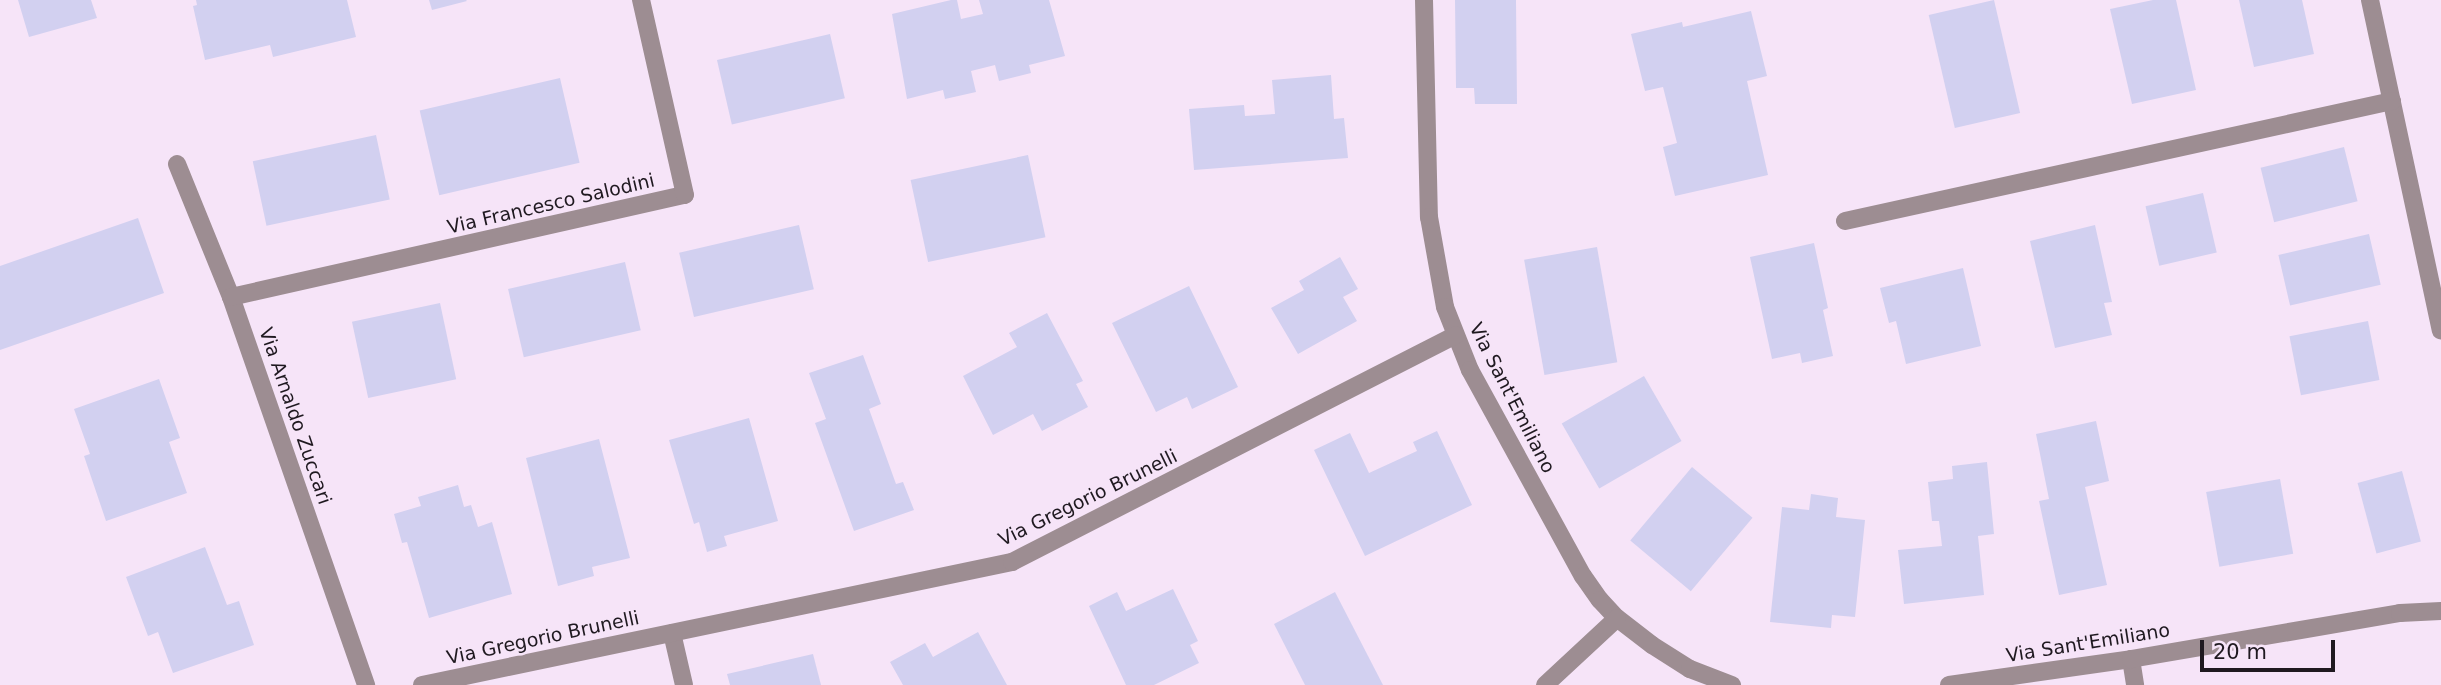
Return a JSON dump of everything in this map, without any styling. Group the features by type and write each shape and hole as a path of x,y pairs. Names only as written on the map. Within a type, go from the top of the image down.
{"street":[{"name":"Via Francesco Salodini","path":"231,297 685,195 641,0"},
{"name":"Via Sant'Emiliano","path":"1424,0 1429,217 1438,276 1455,335 1470,370 1583,576 1617,618 1690,669 1732,685"},
{"path":"2370,0 2441,330"},
{"path":"1845,221 2392,102"},
{"name":"Via Arnaldo Zuccari","path":"177,164 231,297 366,685"},
{"name":"Via Gregorio Brunelli","path":"422,685 1012,562 1455,335"},
{"name":"Via Sant'Emiliano","path":"1949,685 2131,659 2400,613 2441,611"},
{"path":"1545,685 1617,618"},
{"path":"672,633 684,685"},
{"path":"2131,659 2135,685"}],"building":[{"path":"18,0 91,0 97,18 29,37"},
{"path":"196,0 347,0 356,37 273,57 270,45 205,60 193,6 197,5"},
{"path":"429,0 466,0 467,1 432,10"},
{"path":"957,0 961,19 983,14 979,0 1049,0 1065,56 1029,65 1031,73 999,81 995,65 971,71 976,92 945,99 943,90 907,99 892,14"},
{"path":"1455,0 1516,0 1517,104 1475,104 1474,88 1456,88"},
{"path":"1994,0 2020,113 1955,128 1929,15"},
{"path":"2153,0 2176,0 2196,90 2132,104 2110,9"},
{"path":"2239,0 2302,0 2314,54 2254,67"},
{"path":"1751,11 1767,76 1747,81 1768,175 1675,196 1663,147 1677,143 1663,87 1645,91 1631,34 1682,22 1683,27"},
{"path":"830,34 845,98 732,124 717,60"},
{"path":"1331,75 1334,119 1344,118 1348,158 1194,170 1189,109 1244,105 1245,116 1275,114 1272,80"},
{"path":"560,78 580,163 439,195 420,110"},
{"path":"376,135 390,200 266,226 253,161"},
{"path":"2344,147 2358,201 2274,222 2261,168"},
{"path":"1028,155 1045,237 928,262 911,180"},
{"path":"2203,193 2217,252 2159,266 2146,206"},
{"path":"138,218 164,293 0,350 0,266"},
{"path":"799,225 814,289 694,317 679,253"},
{"path":"2095,225 2112,302 2104,303 2112,335 2055,348 2030,241"},
{"path":"2369,234 2381,285 2290,306 2278,255"},
{"path":"1814,243 1828,308 1823,310 1833,356 1802,363 1800,353 1772,359 1750,257"},
{"path":"1597,247 1617,362 1544,375 1524,260"},
{"path":"1340,257 1358,289 1343,297 1357,321 1298,354 1271,308 1304,290 1299,281"},
{"path":"625,262 641,330 524,357 508,289"},
{"path":"1963,268 1981,346 1906,364 1896,321 1889,323 1880,288"},
{"path":"1189,286 1238,387 1192,409 1187,397 1156,412 1112,323"},
{"path":"440,303 456,379 368,398 352,322"},
{"path":"1047,313 1083,381 1076,384 1088,407 1042,431 1033,414 993,435 963,376 1017,347 1009,333"},
{"path":"2368,321 2379,380 2301,395 2289,336"},
{"path":"863,355 881,404 869,409 896,484 903,482 914,510 854,531 815,423 826,419 809,373"},
{"path":"1644,376 1682,441 1599,488 1562,424"},
{"path":"159,379 180,438 169,442 187,493 106,521 84,456 90,454 74,409"},
{"path":"749,418 778,521 724,536 727,546 707,552 699,522 694,524 669,440"},
{"path":"2096,421 2109,481 2085,487 2107,585 2059,595 2039,501 2049,499 2036,434"},
{"path":"1437,431 1472,505 1365,556 1314,450 1350,433 1369,473 1417,451 1413,442"},
{"path":"599,439 630,558 592,567 594,576 558,586 526,458"},
{"path":"1987,462 1994,534 1978,536 1984,595 1904,604 1898,550 1942,546 1939,521 1932,521 1928,482 1953,479 1952,466"},
{"path":"1692,467 1753,518 1691,591 1630,541"},
{"path":"2402,471 2421,542 2376,553 2358,483"},
{"path":"2280,479 2293,554 2219,567 2206,492"},
{"path":"458,485 464,507 471,505 478,527 492,522 512,594 429,618 407,542 402,543 394,514 421,506 418,497"},
{"path":"1811,494 1838,498 1836,517 1865,520 1855,617 1832,615 1831,628 1770,622 1782,507 1809,510"},
{"path":"205,547 227,605 239,601 254,645 173,673 158,632 148,636 126,577"},
{"path":"1173,589 1198,641 1190,645 1199,663 1154,685 1126,685 1089,606 1117,592 1126,611"},
{"path":"1335,592 1383,685 1305,685 1274,624"},
{"path":"978,632 1007,685 903,685 890,662 925,643 933,657"},
{"path":"813,654 821,685 730,685 727,674"}]}
